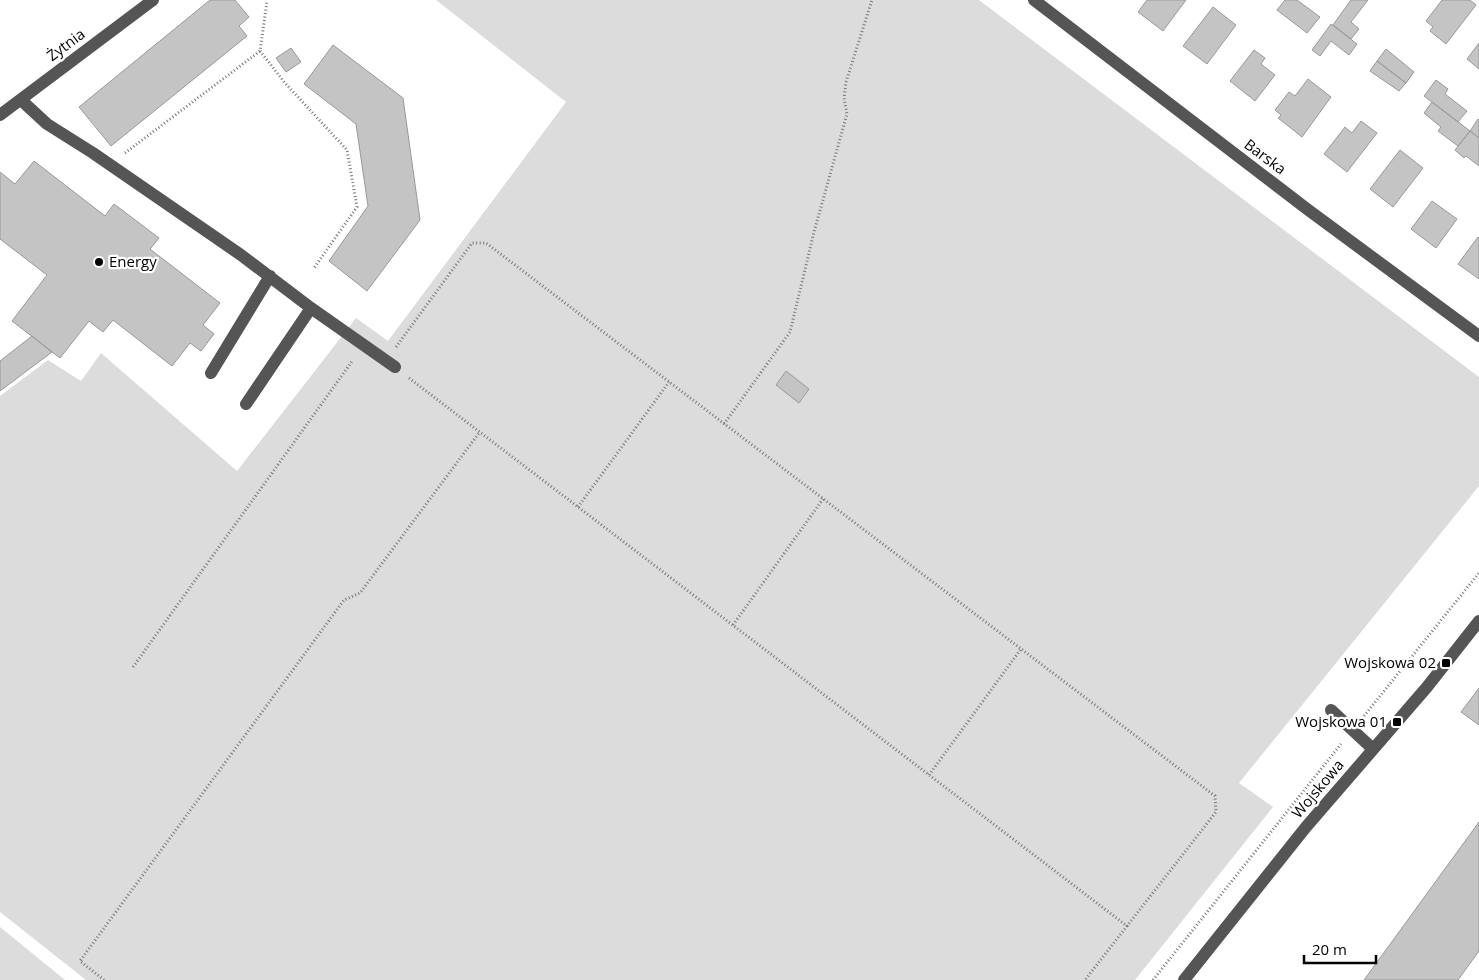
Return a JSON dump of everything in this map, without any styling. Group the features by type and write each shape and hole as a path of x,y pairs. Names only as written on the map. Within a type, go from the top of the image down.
{"street":[{"name":"Żytnia","path":"0,116 152,0"},
{"name":"Barska","path":"1034,0 1307,209 1479,336"},
{"path":"21,100 47,124 242,255 311,308 395,367"},
{"path":"211,373 270,276"},
{"path":"246,404 311,308"},
{"name":"Wojskowa","path":"1184,980 1306,827 1427,687 1479,621"},
{"path":"1331,710 1373,749"}],"path":[{"path":"724,424 790,332 814,232 847,114 844,98 846,82 872,0"},
{"path":"267,1 260,51 284,83 346,150 357,207 314,268"},
{"path":"112,166 122,155 260,51"},
{"path":"1085,980 1216,812 1215,796 486,243 472,243 393,352 395,367 1127,926"},
{"path":"133,667 364,345"},
{"path":"578,507 669,382"},
{"path":"104,980 80,961 344,600 360,593 479,433"},
{"path":"733,625 823,499"},
{"path":"1152,980 1479,573"},
{"path":"929,774 1021,648"}],"shaded area":[{"path":"436,0 979,0 1479,377 1479,486 1239,783 1273,807 1135,980 86,980 0,912 0,396 48,360 81,381 101,353 237,471 356,318 388,341 566,102"},
{"path":"0,927 65,980 0,980"}],"building":[{"path":"210,0 235,0 249,17 239,26 247,36 111,146 79,107"},
{"path":"1147,0 1186,0 1163,31 1138,12"},
{"path":"1285,0 1297,0 1320,17 1307,33 1277,10"},
{"path":"1351,0 1368,0 1351,22 1359,29 1351,39 1333,25"},
{"path":"1442,0 1470,0 1476,5 1446,44 1430,31 1433,27 1426,21"},
{"path":"1213,7 1236,25 1207,64 1183,46"},
{"path":"1331,24 1357,44 1349,55 1331,41 1320,56 1312,50"},
{"path":"1479,43 1479,69 1467,59"},
{"path":"333,45 403,98 420,220 367,291 329,261 368,206 356,124 304,84"},
{"path":"291,48 301,62 286,72 276,58"},
{"path":"1386,49 1414,72 1406,83 1377,61"},
{"path":"1254,50 1265,58 1261,64 1275,75 1255,101 1230,81"},
{"path":"1377,61 1406,83 1399,91 1370,71"},
{"path":"1308,79 1331,97 1302,137 1278,118 1281,115 1275,110 1289,92 1295,96"},
{"path":"1436,80 1448,89 1445,94 1467,111 1458,122 1424,96"},
{"path":"1432,102 1470,131 1458,146 1438,131 1441,127 1424,113"},
{"path":"1479,120 1479,138 1470,131"},
{"path":"1361,121 1377,133 1347,172 1324,154 1345,127 1352,133"},
{"path":"1470,131 1479,138 1479,166 1466,156 1464,158 1455,150"},
{"path":"1400,150 1423,168 1393,207 1370,189"},
{"name":"Energy","path":"34,161 105,216 114,204 159,238 150,249 220,303 203,325 214,334 201,351 190,343 172,366 113,320 103,332 89,321 60,358 12,321 47,275 0,239 0,172 15,184"},
{"path":"1432,201 1457,219 1436,248 1411,229"},
{"path":"1479,238 1479,279 1458,264"},
{"path":"32,336 52,352 0,391 0,361"},
{"path":"786,371 809,389 799,403 776,385"},
{"path":"1479,688 1479,725 1461,712"},
{"path":"1479,822 1479,951 1458,980 1364,980"}],"place":[{"name":"Energy","path":"99,262"},
{"name":"Wojskowa 02","path":"1446,663"},
{"name":"Wojskowa 01","path":"1397,722"}]}
